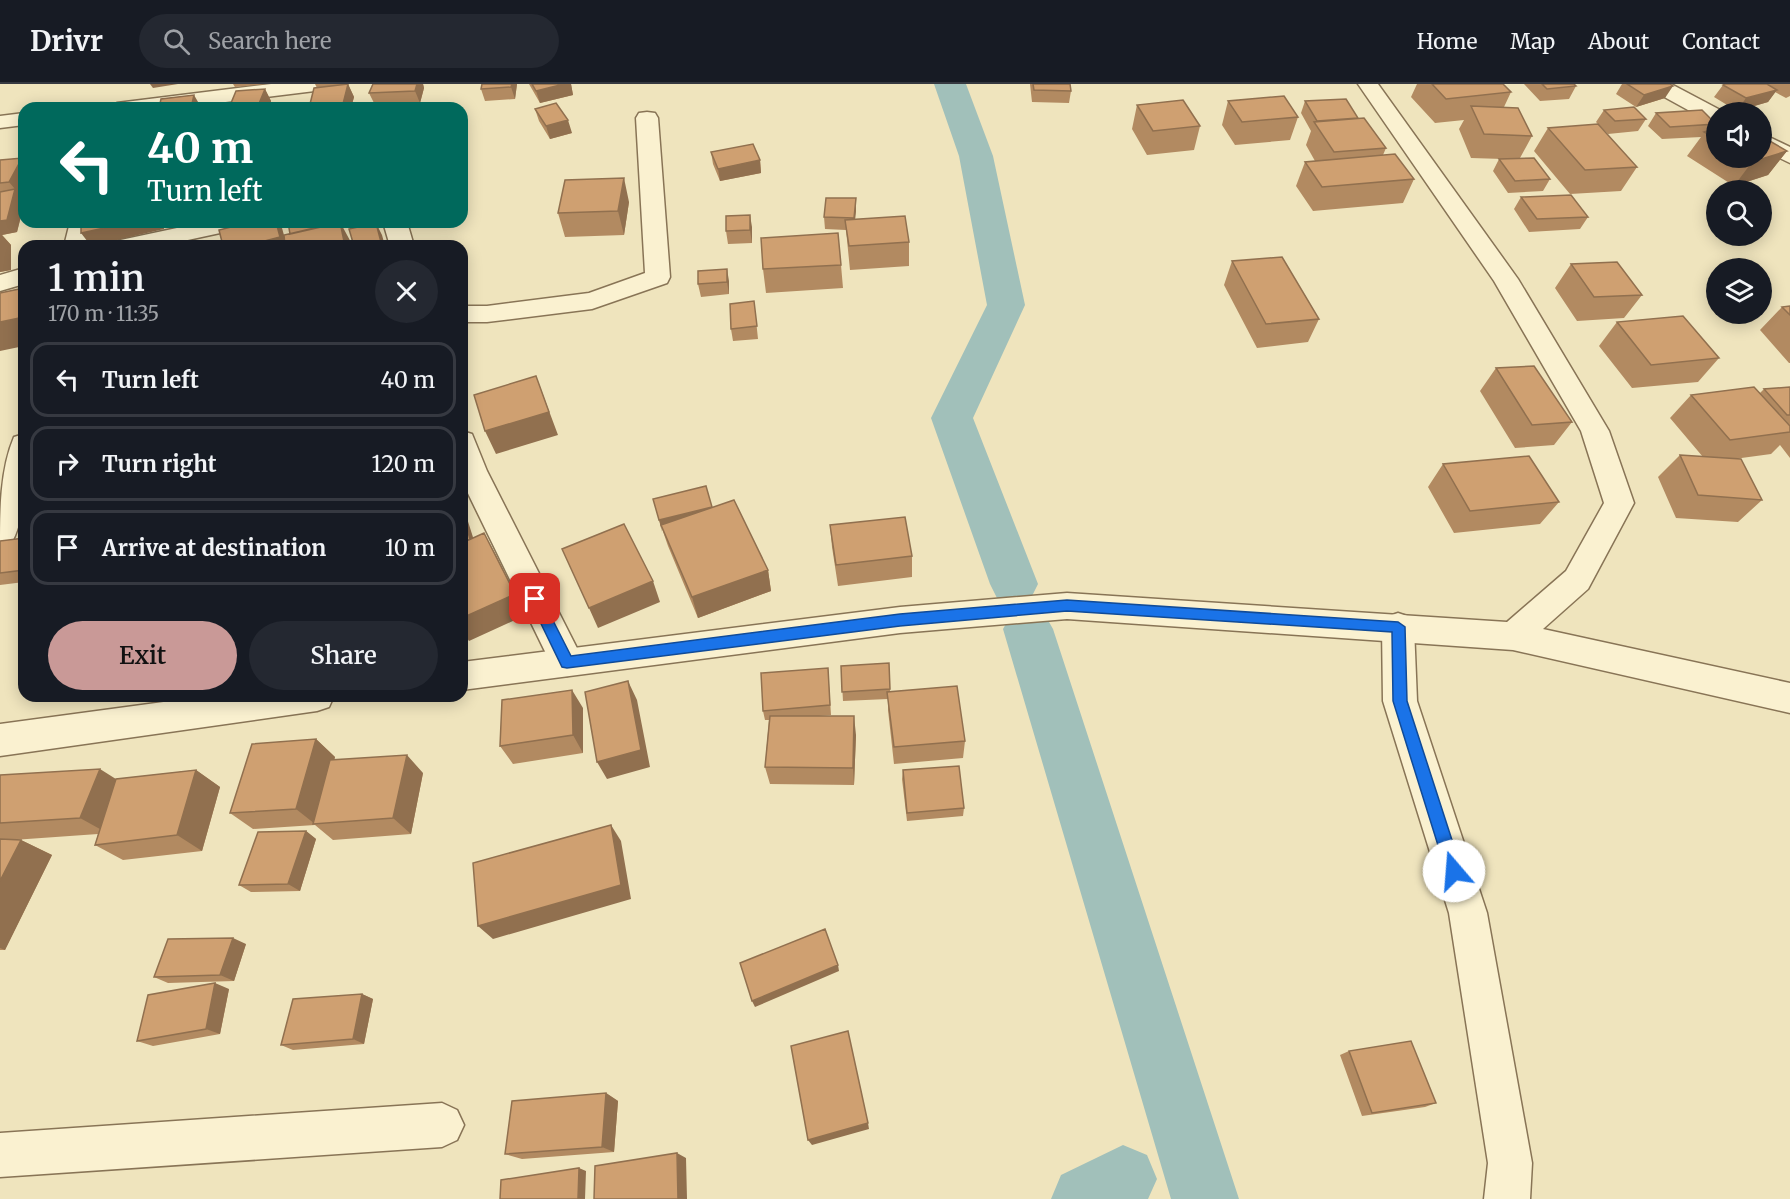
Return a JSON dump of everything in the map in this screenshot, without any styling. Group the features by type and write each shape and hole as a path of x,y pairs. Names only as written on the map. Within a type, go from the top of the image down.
{"street":[{"path":"136,102 297,93 323,84"},
{"path":"1368,84 1505,279 1595,431 1619,503 1577,580 1513,636"},
{"path":"1655,84 1706,111"},
{"path":"468,314 487,314 592,301 658,278 647,118"},
{"path":"0,122 18,120"},
{"path":"1772,146 1790,156"},
{"path":"154,240 212,228"},
{"path":"0,283 18,278"},
{"path":"468,459 567,662"},
{"path":"0,536 18,467"},
{"path":"468,675 900,620 1067,606 1513,636 1790,698"},
{"path":"1398,627 1400,701 1468,913 1510,1162 1507,1199"},
{"path":"0,740 274,702"},
{"path":"0,1155 442,1125"}],"building":[{"path":"348,84 344,102 310,102 314,88"},
{"path":"373,84 417,84 415,91 369,93"},
{"path":"482,84 512,84 511,87 481,89"},
{"path":"532,84 564,84 536,91"},
{"path":"1033,84 1070,84 1071,91 1034,90"},
{"path":"1432,84 1503,84 1511,92 1446,99"},
{"path":"1542,84 1574,84 1576,86 1547,89"},
{"path":"1627,84 1670,84 1673,86 1644,95"},
{"path":"1767,84 1777,90 1746,98 1723,85"},
{"path":"265,89 260,102 231,102 236,91"},
{"path":"194,95 192,102 160,102 161,99"},
{"path":"1284,96 1298,117 1242,122 1228,101"},
{"path":"1346,99 1358,118 1317,121 1305,101"},
{"path":"1183,100 1200,126 1153,131 1137,105"},
{"path":"556,103 568,120 546,126 535,109"},
{"path":"1471,106 1518,108 1532,136 1484,134"},
{"path":"1634,107 1646,119 1615,121 1604,110"},
{"path":"1702,110 1706,114 1706,125 1670,127 1656,113"},
{"path":"1364,118 1386,148 1334,152 1314,122"},
{"path":"1598,124 1637,167 1585,170 1548,128"},
{"path":"1772,142 1787,151 1772,156"},
{"path":"753,144 760,160 718,169 711,152"},
{"path":"1395,154 1414,179 1322,187 1305,162"},
{"path":"18,158 18,165 9,182 0,183 0,160"},
{"path":"1534,158 1550,179 1515,181 1499,159"},
{"path":"624,178 618,211 558,213 565,180"},
{"path":"15,189 7,220 0,221 0,192"},
{"path":"1571,195 1588,217 1537,219 1521,197"},
{"path":"826,198 856,198 854,218 824,217"},
{"path":"750,215 750,230 726,231 726,216"},
{"path":"905,216 909,242 849,246 845,220"},
{"path":"81,228 104,228 81,233"},
{"path":"278,228 280,237 268,240 222,240 219,230"},
{"path":"289,228 317,228 290,234"},
{"path":"314,228 341,228 344,240 284,240 284,235"},
{"path":"377,228 380,240 352,240 349,229"},
{"path":"838,233 841,265 763,269 761,238"},
{"path":"1282,257 1319,319 1266,324 1232,261"},
{"path":"1617,262 1642,295 1594,297 1571,264"},
{"path":"727,269 727,282 698,284 698,271"},
{"path":"18,289 18,318 0,322 0,293"},
{"path":"754,301 757,326 731,329 730,304"},
{"path":"1790,306 1790,315 1782,307"},
{"path":"1683,316 1719,358 1651,365 1617,322"},
{"path":"1534,366 1572,422 1532,425 1496,368"},
{"path":"536,376 549,412 485,431 474,395"},
{"path":"1754,387 1790,426 1790,432 1730,440 1691,395"},
{"path":"1790,387 1790,415 1787,415 1764,389"},
{"path":"1680,455 1741,459 1762,500 1698,495"},
{"path":"1529,456 1559,502 1470,511 1443,464"},
{"path":"706,486 712,507 659,520 653,499"},
{"path":"734,500 768,570 692,597 661,525"},
{"path":"905,517 912,556 836,565 830,525"},
{"path":"624,524 653,581 589,608 562,549"},
{"path":"484,533 515,594 468,615 468,540"},
{"path":"18,539 18,571 0,573 0,541"},
{"path":"889,663 890,689 842,692 841,666"},
{"path":"828,668 830,705 763,711 761,673"},
{"path":"628,681 641,750 597,762 585,692"},
{"path":"957,686 965,741 894,747 887,692"},
{"path":"572,690 573,735 500,746 502,700"},
{"path":"770,716 854,716 853,768 765,767"},
{"path":"316,739 296,809 230,813 252,744"},
{"path":"407,755 393,818 313,824 330,760"},
{"path":"959,766 964,808 907,813 903,770"},
{"path":"100,769 80,818 0,823 0,775"},
{"path":"196,770 177,835 95,845 116,779"},
{"path":"611,825 621,885 478,926 473,863"},
{"path":"306,831 288,884 239,885 258,832"},
{"path":"0,839 21,840 0,881"},
{"path":"825,929 838,965 752,1001 740,963"},
{"path":"233,938 220,975 154,977 168,939"},
{"path":"215,983 206,1029 137,1041 148,995"},
{"path":"362,994 353,1039 281,1045 293,999"},
{"path":"848,1031 868,1123 808,1140 791,1046"},
{"path":"1411,1041 1436,1103 1372,1113 1349,1051"},
{"path":"606,1093 602,1147 505,1154 512,1101"},
{"path":"677,1153 678,1199 594,1199 595,1166"},
{"path":"579,1168 578,1199 500,1199 501,1180"}],"waterway":[{"path":"950,84 976,156 1006,305 952,418 1014,584"},
{"path":"1028,629 1205,1199"},
{"path":"1085,1199 1123,1179"}],"route":[{"path":"535,599 567,662 900,620 1067,606 1398,627 1400,701 1454,871"}]}
